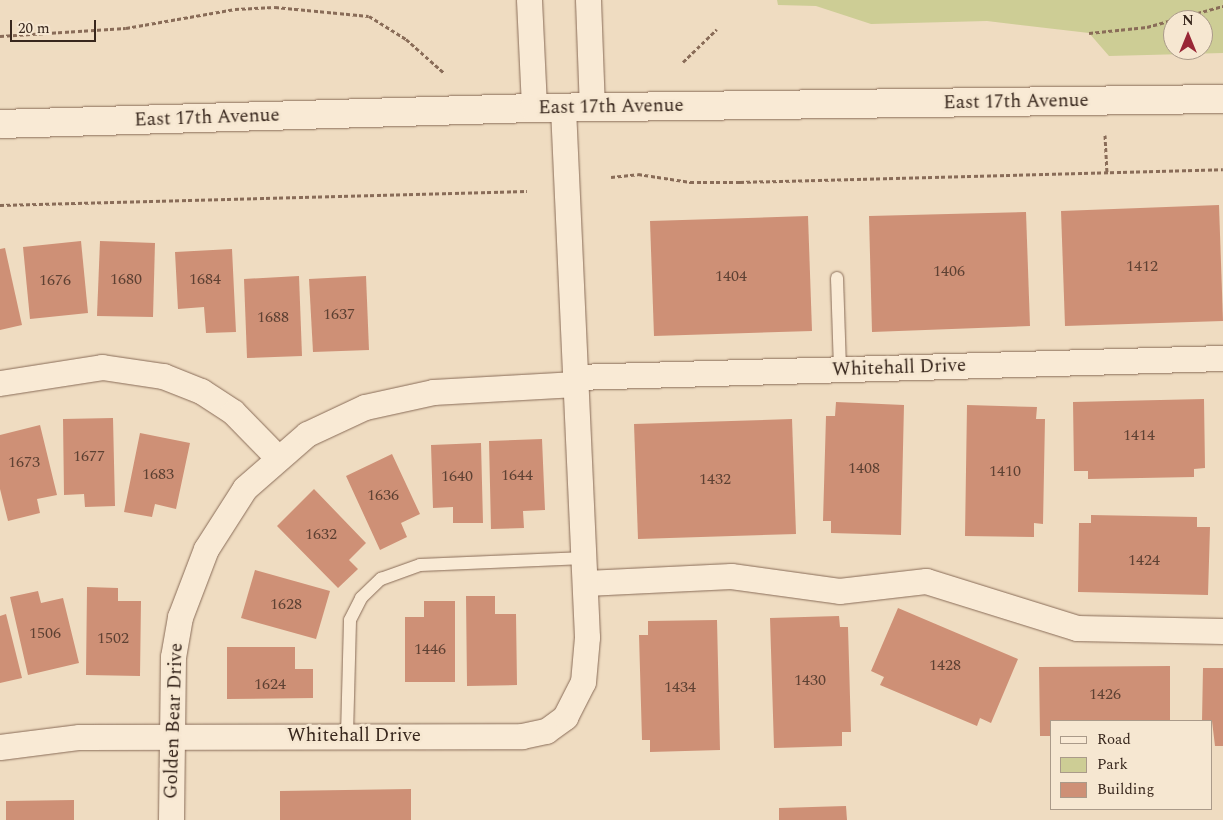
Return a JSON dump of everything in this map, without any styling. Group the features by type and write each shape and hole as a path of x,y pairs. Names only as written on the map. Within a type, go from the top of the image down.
{"main road":[{"name":"East 17th Avenue","path":"0,124 534,108 1223,99"}],"street":[{"path":"529,0 534,108"},
{"path":"588,0 592,108"},
{"name":"Whitehall Drive","path":"0,747 80,737 522,736 558,723 573,706 583,682 586,583 563,108"},
{"name":"Whitehall Drive","path":"576,381 840,370 1223,358"},
{"path":"0,383 102,367 163,376 201,391 233,412 277,457"},
{"name":"Golden Bear Drive","path":"171,820 174,737 173,657 194,574 233,503 277,457 323,426 392,399 434,392 576,381"},
{"path":"586,583 732,576 839,591 926,581 1077,628 1223,631"}],"lane":[{"path":"837,278 840,370"},
{"path":"347,735 350,620 361,598 381,579 420,565 585,558"}],"path":[{"path":"1089,33 1147,27 1223,6"},
{"path":"0,36 126,28 235,9 275,7 369,16 406,39 444,73"},
{"path":"683,62 717,29"},
{"path":"1105,135 1107,172"},
{"path":"611,177 638,174 690,182 740,182 1223,169"},
{"path":"0,205 527,191"}],"green space":[{"path":"777,0 1223,0 1223,53 1213,53 1213,10 1163,10 1163,55 1109,56 1089,33 987,21 871,24 816,6 778,5"}],"building":[{"path":"1219,205 1223,321 1065,326 1061,211"},
{"path":"1026,212 1030,326 872,332 869,216"},
{"path":"808,216 812,331 654,336 650,221"},
{"path":"81,241 88,313 30,319 23,247"},
{"path":"100,241 155,243 153,317 97,316"},
{"path":"5,248 22,325 0,330 0,249"},
{"path":"232,249 236,332 206,333 204,307 178,309 175,252"},
{"path":"299,276 302,356 247,358 244,279"},
{"path":"366,276 369,350 313,352 309,279"},
{"path":"1204,399 1205,468 1194,469 1194,477 1088,479 1088,471 1074,471 1073,402"},
{"path":"836,402 904,405 901,535 831,533 831,521 823,521 826,416 835,416"},
{"path":"967,405 1037,407 1036,419 1045,419 1043,524 1034,523 1034,537 965,536"},
{"path":"113,418 115,506 85,507 84,494 64,495 63,419"},
{"path":"792,419 796,534 638,539 634,424"},
{"path":"40,425 57,495 37,499 40,513 8,521 0,489 0,435"},
{"path":"140,433 190,443 176,509 155,504 152,517 124,512"},
{"path":"542,439 545,510 523,511 524,528 491,529 489,441"},
{"path":"481,443 483,523 453,523 453,507 433,508 431,445"},
{"path":"392,454 420,514 401,523 407,537 380,550 346,476"},
{"path":"314,489 366,543 349,560 358,569 338,588 277,526"},
{"path":"1091,515 1197,517 1197,527 1210,527 1208,595 1078,592 1079,523 1091,523"},
{"path":"255,570 330,591 316,639 241,618"},
{"path":"87,587 118,588 118,601 141,601 140,676 86,675"},
{"path":"38,591 41,603 63,598 79,663 28,675 10,597"},
{"path":"466,596 495,596 495,614 516,614 517,685 467,686"},
{"path":"424,601 455,601 455,682 405,682 405,617 424,617"},
{"path":"898,608 1018,659 991,723 980,718 977,726 880,685 884,677 871,671"},
{"path":"6,614 22,678 0,683 0,616"},
{"path":"839,616 840,627 848,627 851,732 842,732 842,746 774,748 770,618"},
{"path":"717,620 720,750 650,752 650,740 642,740 639,635 648,635 648,621"},
{"path":"227,647 295,647 295,669 313,669 313,698 227,699"},
{"path":"1170,666 1170,720 1050,720 1050,736 1040,736 1039,667"},
{"path":"1203,668 1223,668 1223,746 1215,746 1213,720 1202,720"},
{"path":"411,789 411,820 280,820 280,791"},
{"path":"74,800 74,820 6,820 6,801"},
{"path":"846,806 847,820 779,820 779,808"}]}
